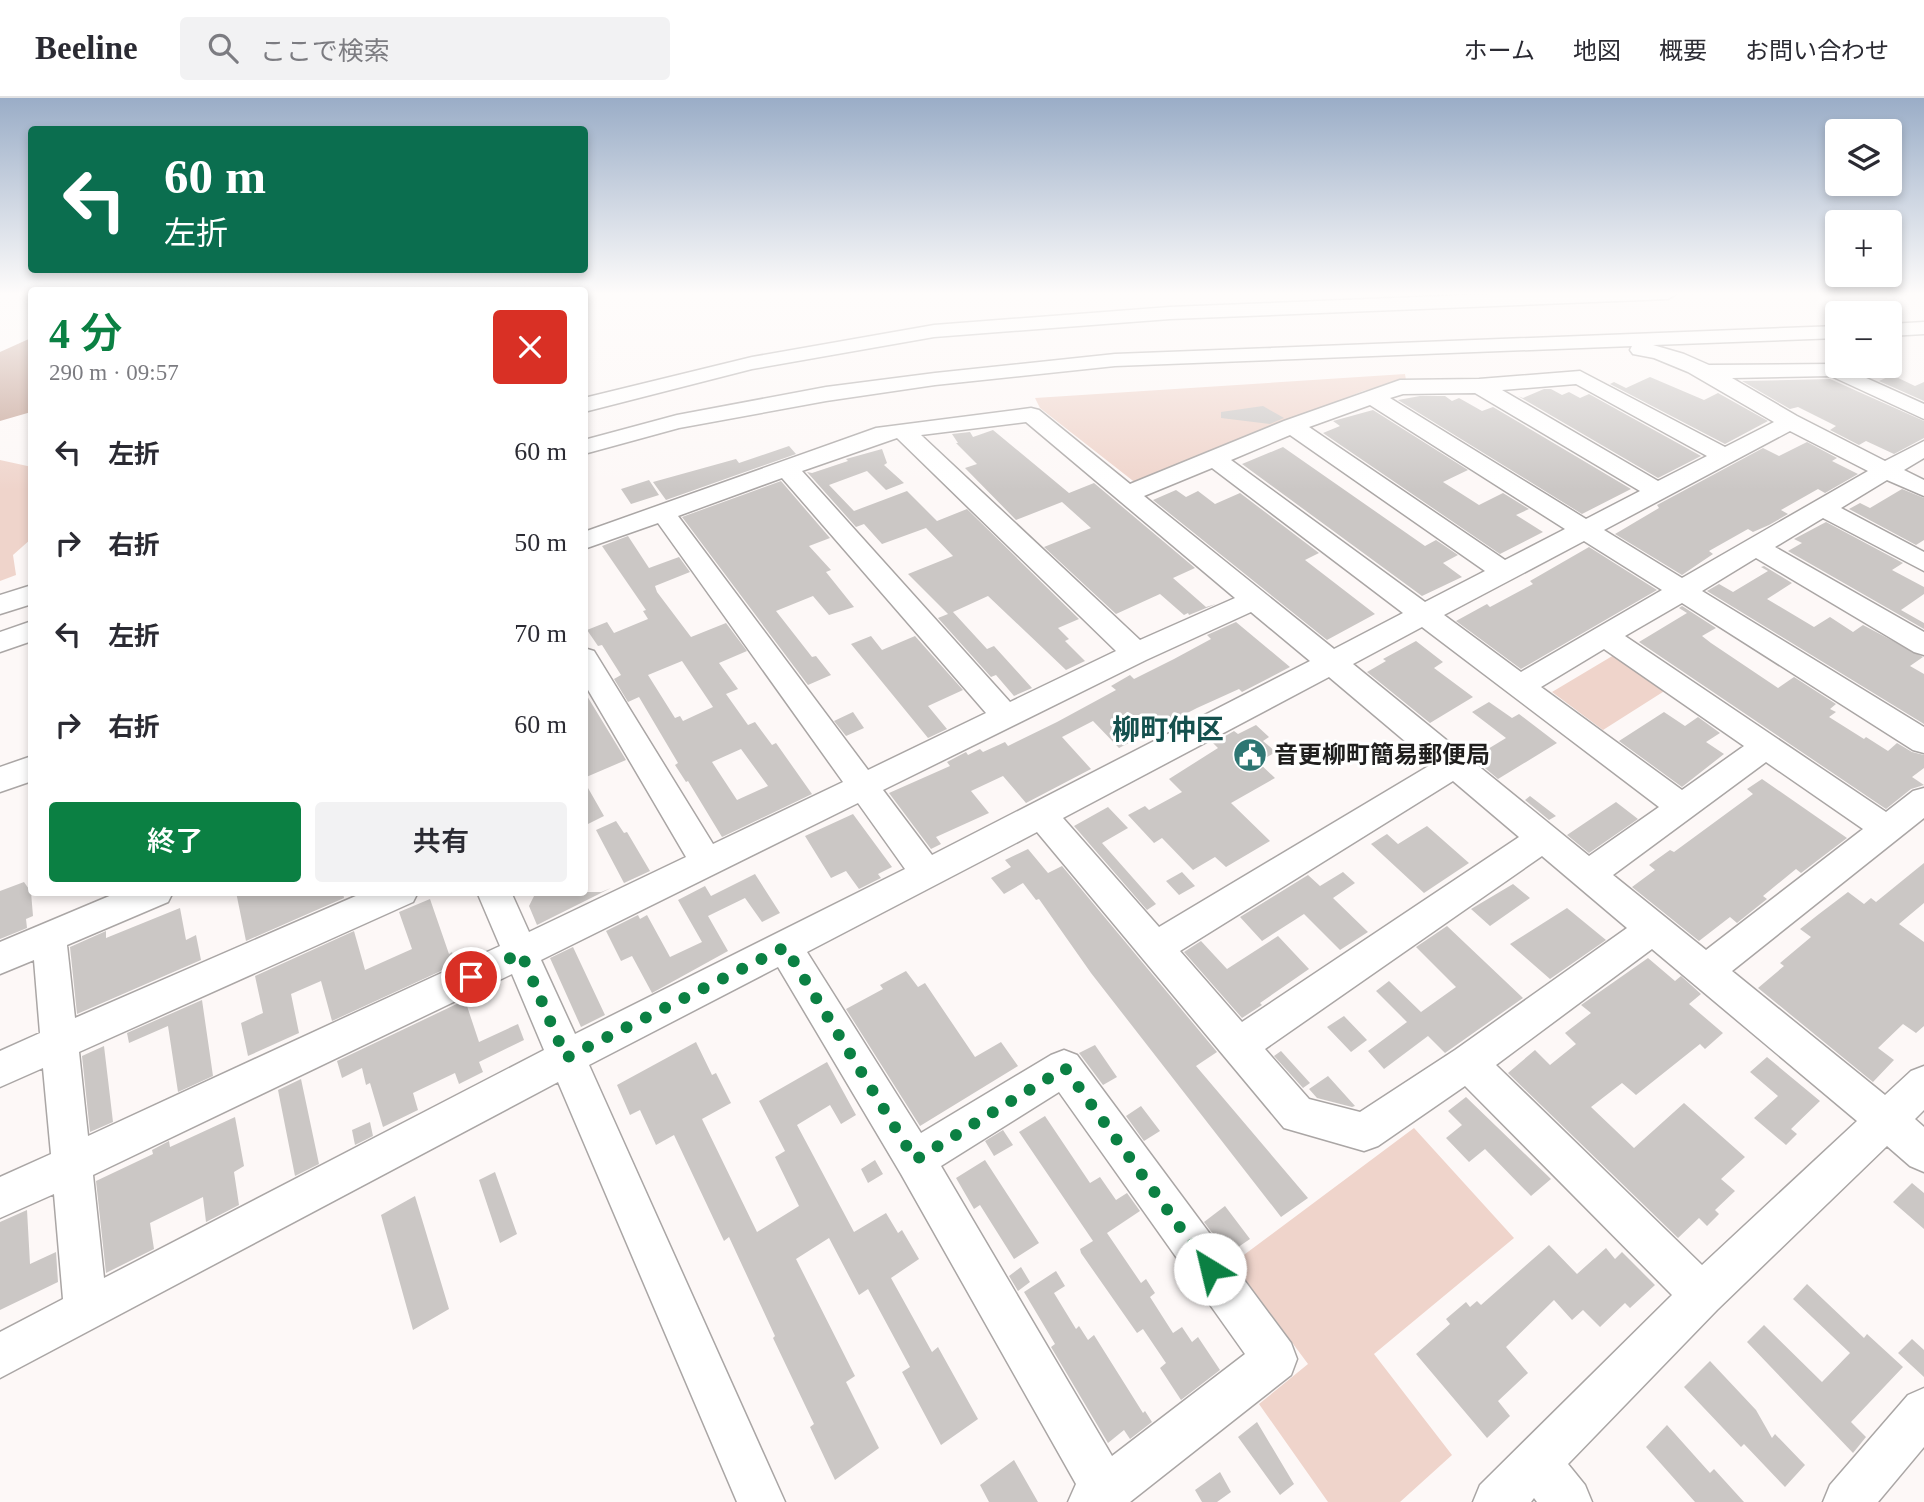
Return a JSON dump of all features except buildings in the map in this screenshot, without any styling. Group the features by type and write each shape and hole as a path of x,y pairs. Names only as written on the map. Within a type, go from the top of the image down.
{"street":[{"path":"588,404 777,359"},
{"path":"588,446 736,410 935,379 1143,359"},
{"path":"1674,359 1703,372 1790,422 1924,489"},
{"path":"1703,372 1835,370 1924,412"},
{"path":"1127,494 1293,426 1399,387 1479,386 1580,377 1723,455"},
{"path":"1479,386 1658,491"},
{"path":"1371,396 1924,742"},
{"path":"588,540 884,433 1031,415 1924,1152"},
{"path":"0,1356 566,1058 1041,815 1790,422"},
{"path":"1293,426 1504,572"},
{"path":"903,431 1136,653"},
{"path":"1520,686 1924,448"},
{"path":"1215,459 1682,807"},
{"path":"787,469 1007,717"},
{"path":"1823,508 1924,563"},
{"path":"663,513 927,874"},
{"path":"1756,547 1924,645"},
{"path":"0,605 28,595"},
{"path":"0,1198 521,953 1136,653 1254,600"},
{"path":"0,642 28,632"},
{"path":"1605,636 1887,830"},
{"path":"588,665 707,863"},
{"path":"1588,874 1766,746"},
{"path":"1155,947 1455,765"},
{"path":"0,780 28,770"},
{"path":"1706,972 1924,800"},
{"path":"1041,815 1298,1115 1364,1132 1468,1063 1653,929"},
{"path":"1240,1045 1543,838"},
{"path":"0,958 146,896"},
{"path":"0,1069 392,896"},
{"path":"496,896 761,1502"},
{"path":"49,937 86,1311"},
{"path":"785,947 915,1160 1099,1496 1275,1359 1065,1068 915,1160"},
{"path":"1468,1063 1702,1295"},
{"path":"1497,1502 1702,1295 1924,1084"},
{"path":"1847,1502 1924,1411"},
{"path":"1537,1464 1568,1502"}],"shaded area":[{"path":"0,359 28,359 28,413 0,421"},
{"path":"1405,374 1406,380 1363,391 1137,484 1040,408 1035,398"},
{"path":"0,460 28,466 28,542 13,555 16,575 0,581"},
{"path":"1614,655 1666,690 1603,730 1552,692"},
{"path":"1414,1128 1514,1238 1374,1354 1452,1455 1400,1502 1328,1502 1259,1404 1308,1364 1233,1263"}],"place":[{"name":"音更柳町簡易郵便局","path":"1250,755"}],"district":[{"name":"柳町仲区","path":"1168,729"}],"route":[{"path":"471,977 521,953 566,1058 785,947 915,1160 1065,1068 1210,1269"}]}
